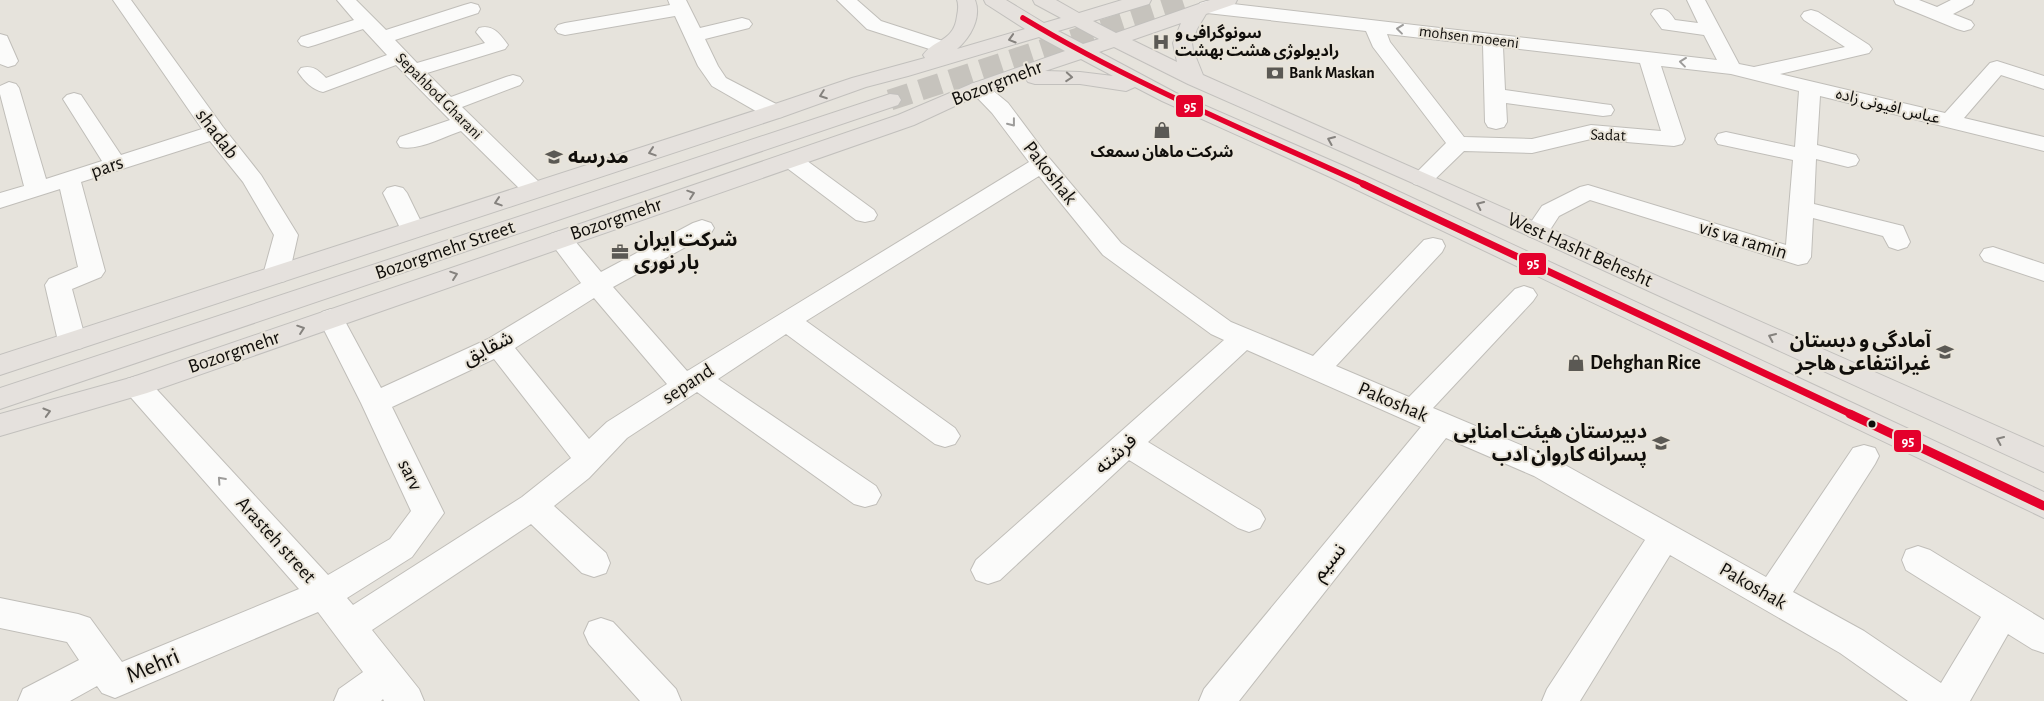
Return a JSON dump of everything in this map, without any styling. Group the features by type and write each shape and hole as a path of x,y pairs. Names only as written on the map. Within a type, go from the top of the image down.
{"main road":[{"path":"901,72 945,48 962,34 966,23 968,4 966,0"},
{"name":"West Hasht Behesht","path":"993,0 1041,30 1169,97 1347,176 2044,506"},
{"name":"West Hasht Behesht","path":"1042,0 1115,40 1196,80 1422,179 2044,460"},
{"name":"Bozorgmehr","path":"0,365 774,112 859,82 901,72 1077,20 1137,0"},
{"path":"1196,80 1183,54 1183,34 1212,5"},
{"name":"Bozorgmehr","path":"0,426 137,386 560,238 906,120 978,88 1212,5"},
{"path":"1003,79 1063,76 1102,79 1169,97"},
{"path":"859,82 889,84 901,88 909,95 913,103 912,112 906,120"},
{"name":"Bozorgmehr Street","path":"0,384 887,97 0,399"}],"street":[{"name":"shadab","path":"122,0 214,132 253,180 286,235 276,275"},
{"name":"Sepahbod Gharani","path":"346,0 406,64 534,190"},
{"path":"846,0 874,25 945,48"},
{"path":"1696,0 1731,68"},
{"path":"1903,0 1964,25"},
{"path":"1937,15 1965,0"},
{"path":"565,29 681,3 708,66 719,82 774,112"},
{"name":"mohsen moeeni","path":"1212,5 1731,68"},
{"path":"382,38 471,9"},
{"path":"1661,14 1669,25 1712,30"},
{"path":"1754,74 1862,49 1811,16"},
{"path":"308,41 366,22"},
{"path":"695,35 742,24"},
{"path":"1374,25 1380,43 1458,144 1422,179"},
{"path":"308,72 323,86 406,64 498,45 486,32"},
{"path":"1493,39 1496,122"},
{"path":"0,40 8,61"},
{"name":"Sadat","path":"1458,144 1532,146 1591,132 1674,139 1648,58"},
{"path":"1950,121 1997,67 2044,83"},
{"name":"عباس افیونی زاده","path":"1731,68 2044,144"},
{"path":"448,105 513,81"},
{"name":"vis va ramin","path":"1537,231 1550,211 1588,192 1798,257 1810,87"},
{"path":"9,88 8,120 37,189"},
{"name":"Pakoshak","path":"978,88 1000,108 1042,164 1112,249 1221,328 1545,468 1852,642 1937,701"},
{"path":"1494,95 1603,110"},
{"path":"74,99 115,164"},
{"path":"408,142 465,122"},
{"name":"pars","path":"0,201 214,132"},
{"path":"1726,139 1848,160"},
{"path":"790,160 865,215"},
{"name":"sepand","path":"349,626 533,506 588,459 617,430 787,321 1042,164"},
{"path":"69,180 92,271 58,285 72,341"},
{"path":"395,193 412,230"},
{"path":"1801,208 1851,227 1896,236"},
{"name":"شقایق","path":"375,403 498,346 596,285 702,228"},
{"path":"560,238 596,285 690,382 865,495"},
{"path":"1317,369 1433,246"},
{"path":"1993,256 2044,273"},
{"name":"نسیم","path":"1217,701 1427,417 1524,296"},
{"name":"sarv","path":"324,594 401,548 428,513 375,403 331,318"},
{"path":"787,321 945,436"},
{"name":"فرشته","path":"988,570 1244,338"},
{"path":"498,346 588,459"},
{"name":"Arasteh street","path":"137,386 324,594 397,688"},
{"path":"1127,444 1248,519"},
{"path":"1772,596 1864,456"},
{"path":"533,506 594,563"},
{"path":"1560,701 1665,536"},
{"path":"1918,560 2044,638"},
{"name":"Mehri","path":"0,613 78,629 115,682 324,594"},
{"path":"1950,701 2002,613"},
{"path":"601,633 664,701"},
{"path":"36,701 102,665"},
{"path":"352,701 397,688"}],"tunnel":[{"path":"890,100 1194,0"}],"transit line":[{"name":"95","path":"1023,18 1064,43 1150,87 1370,187 2044,506"}],"place":[{"name":"سونوگرافی و رادیولوژی هشت بهشت","path":"1161,42"},
{"name":"Bank Maskan","path":"1275,73"},
{"name":"شرکت ماهان سمعک","path":"1162,130"},
{"name":"مدرسه","path":"554,157"},
{"name":"شرکت ایران بار نوری","path":"620,252"},
{"name":"آمادگی و دبستان غیرانتفاعی هاجر","path":"1945,352"},
{"name":"Dehghan Rice","path":"1576,363"},
{"name":"دبیرستان هیئت امنایی پسرانه کاروان ادب","path":"1661,443"}]}
